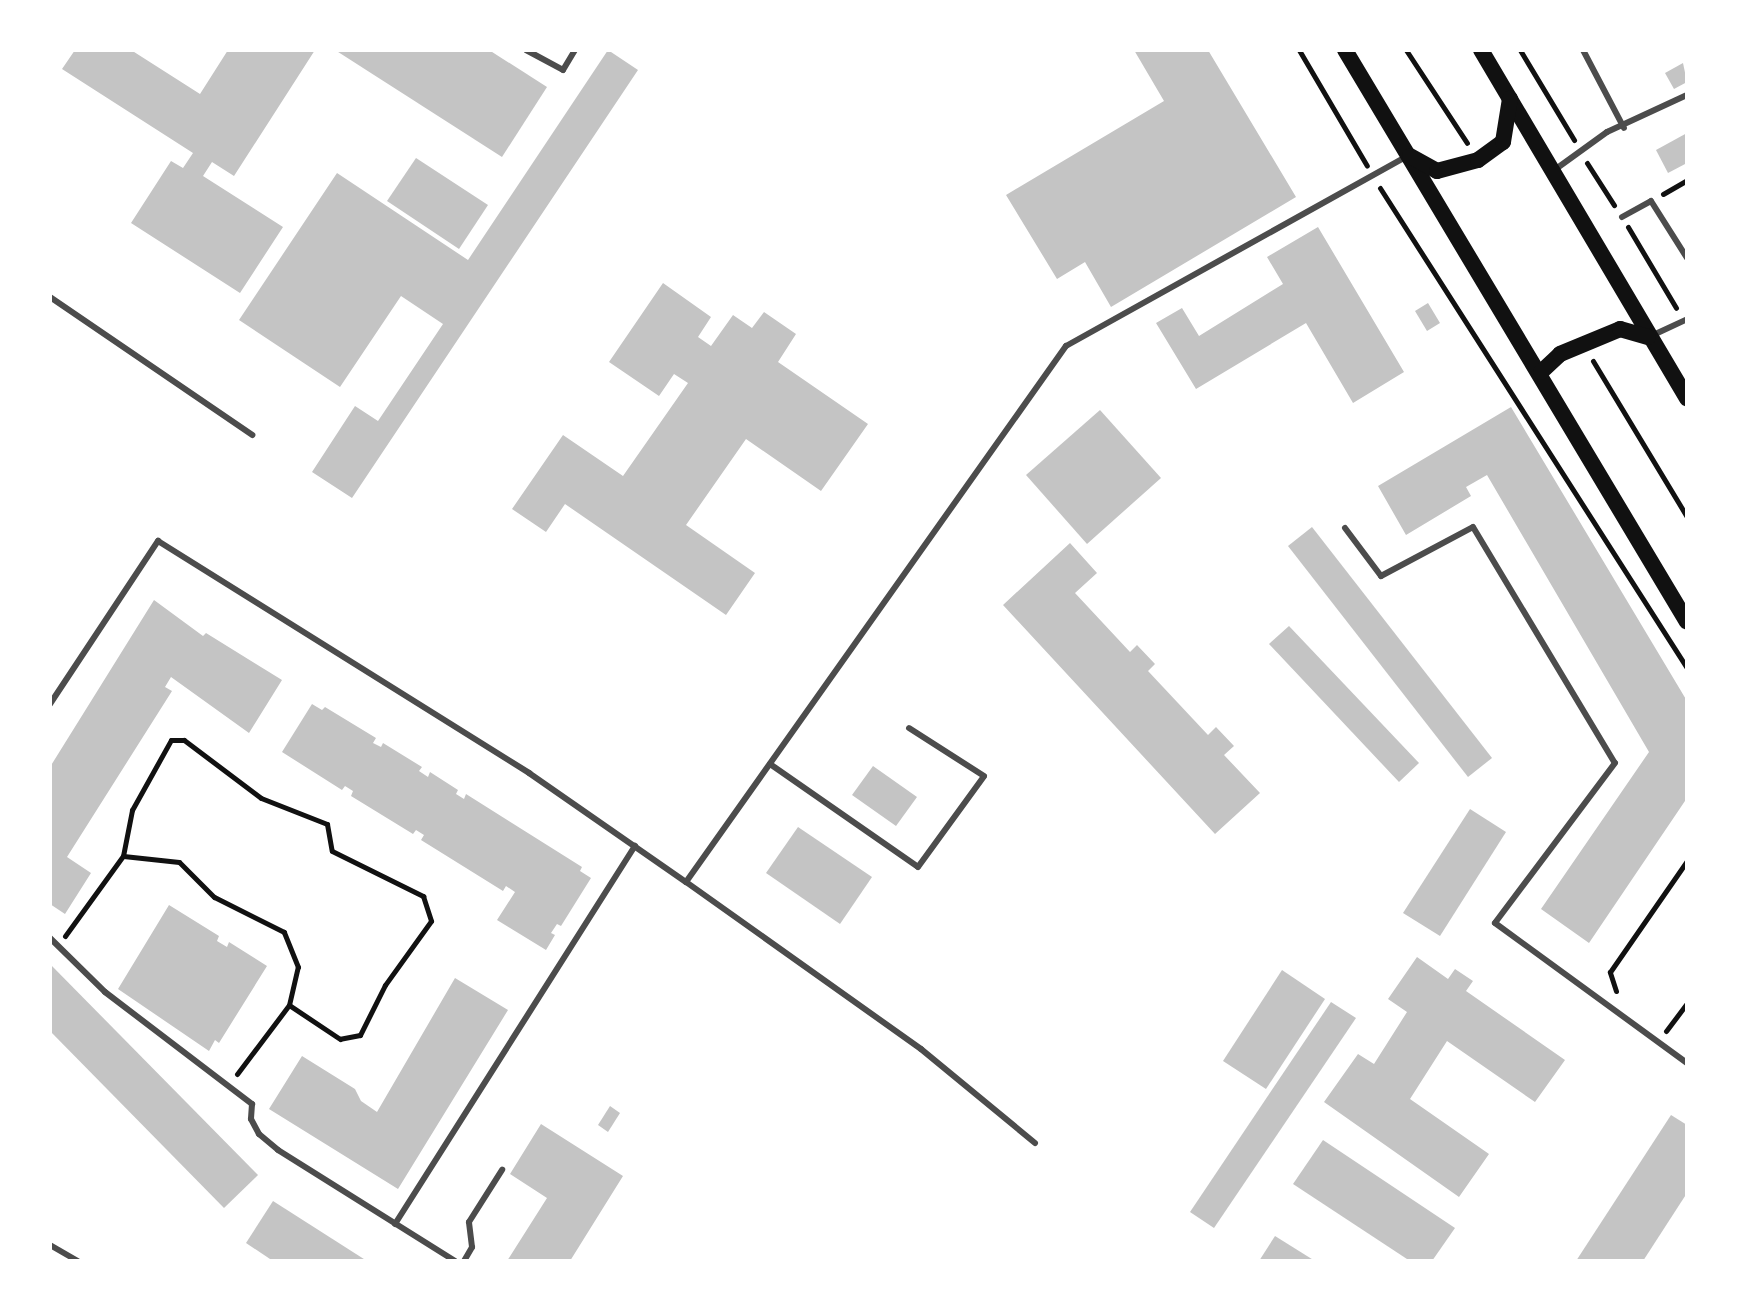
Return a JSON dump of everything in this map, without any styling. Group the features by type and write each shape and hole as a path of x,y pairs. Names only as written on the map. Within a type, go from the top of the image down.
{"main road":[{"path":"1345,50 1541,372 1687,622"},
{"path":"1481,50 1550,173 1687,399"},
{"path":"1409,155 1437,171 1478,160 1503,142 1510,98"},
{"path":"1541,372 1583,342 1620,329 1648,337"}],"lane":[{"path":"526,50 563,70 575,50"},
{"path":"1583,50 1624,128"},
{"path":"1550,173 1607,132 1624,128 1687,95"},
{"path":"686,882 1066,346 1409,155"},
{"path":"1622,217 1651,201 1687,258"},
{"path":"50,297 252,435"},
{"path":"1648,337 1685,320"},
{"path":"1345,528 1381,576 1473,527 1615,763 1495,923 1687,1063"},
{"path":"50,704 158,541 529,773 921,1049 1035,1143"},
{"path":"770,764 918,867 984,776 909,728"},
{"path":"395,1224 635,846"},
{"path":"50,938 105,992 252,1104 251,1119 259,1134 455,1261"},
{"path":"464,1261 472,1247 469,1222 502,1170"},
{"path":"50,1245 78,1261"}],"path":[{"path":"1299,50 1372,176 1687,668"},
{"path":"1406,50 1478,160"},
{"path":"1520,50 1685,320"},
{"path":"1651,201 1687,180"},
{"path":"1583,342 1687,517"},
{"path":"58,946 123,856 132,810 171,740 184,740 261,798 327,824 332,851 423,896 431,921 385,985 360,1035 340,1039 289,1005"},
{"path":"123,856 179,862 214,897 284,932 298,967 289,1005 229,1085"},
{"path":"1624,1017 1610,972 1687,861"},
{"path":"1659,1041 1687,1003"}],"building":[{"path":"75,50 131,50 200,94 228,50 315,50 234,176 212,162 203,176 283,227 240,293 131,223 171,161 183,168 193,153 62,69"},
{"path":"335,50 489,50 547,87 502,157"},
{"path":"608,50 638,70 352,498 312,472 355,406 378,421 443,324 401,296 340,387 239,320 337,173 468,260"},
{"path":"1134,50 1208,50 1296,197 1111,307 1085,262 1057,279 1006,195 1164,101"},
{"path":"1683,63 1687,82 1674,89 1665,73"},
{"path":"1687,133 1687,163 1668,173 1656,150"},
{"path":"416,158 488,205 459,249 387,201"},
{"path":"1318,227 1404,372 1353,403 1306,323 1196,389 1156,323 1182,308 1199,336 1283,284 1267,257"},
{"path":"663,283 711,317 698,337 711,346 733,315 752,328 764,312 796,334 778,362 868,424 821,491 746,439 686,525 755,573 726,615 565,504 546,532 512,509 563,435 623,476 688,383 674,374 659,396 609,362"},
{"path":"1428,303 1440,323 1427,331 1415,311"},
{"path":"1511,407 1687,701 1687,798 1589,943 1541,909 1649,752 1487,475 1466,487 1471,496 1406,535 1378,486"},
{"path":"1100,410 1161,478 1087,544 1026,475"},
{"path":"1312,527 1492,758 1468,777 1288,546"},
{"path":"1070,543 1097,573 1075,593 1130,652 1137,645 1155,664 1148,671 1208,735 1216,727 1234,746 1224,755 1260,793 1215,834 1003,605"},
{"path":"154,600 203,636 206,633 282,680 249,733 171,677 165,687 172,691 67,857 91,873 65,914 50,904 50,767"},
{"path":"1289,626 1419,763 1399,782 1269,644"},
{"path":"312,704 322,710 325,707 376,738 373,743 381,747 383,743 422,767 419,771 428,777 430,772 458,790 456,794 464,799 466,794 582,867 580,871 591,878 561,926 557,924 551,933 555,935 546,950 497,920 515,892 506,886 503,891 421,840 424,835 416,830 413,834 351,796 353,791 345,786 342,790 282,752"},
{"path":"873,766 917,797 896,826 852,795"},
{"path":"1470,809 1506,832 1440,936 1403,913"},
{"path":"798,827 872,877 840,924 766,873"},
{"path":"169,905 219,936 217,941 227,947 229,942 267,966 219,1043 215,1040 209,1051 118,989"},
{"path":"1417,957 1448,979 1455,969 1473,981 1466,991 1565,1060 1535,1102 1447,1041 1410,1099 1489,1154 1459,1197 1324,1102 1358,1054 1374,1064 1407,1012 1388,999"},
{"path":"50,964 258,1175 224,1208 50,1031"},
{"path":"1282,970 1325,999 1266,1089 1223,1061"},
{"path":"455,978 508,1010 398,1189 269,1109 302,1056 355,1089 361,1101 377,1112"},
{"path":"1331,1002 1356,1018 1214,1228 1190,1212"},
{"path":"610,1106 620,1113 608,1132 598,1125"},
{"path":"1671,1115 1687,1125 1687,1193 1643,1261 1576,1261"},
{"path":"541,1124 623,1176 570,1261 507,1261 547,1198 510,1174"},
{"path":"1323,1140 1455,1228 1432,1261 1410,1261 1293,1184"},
{"path":"273,1201 367,1261 273,1261 246,1243"},
{"path":"1275,1236 1315,1261 1259,1261"}]}
